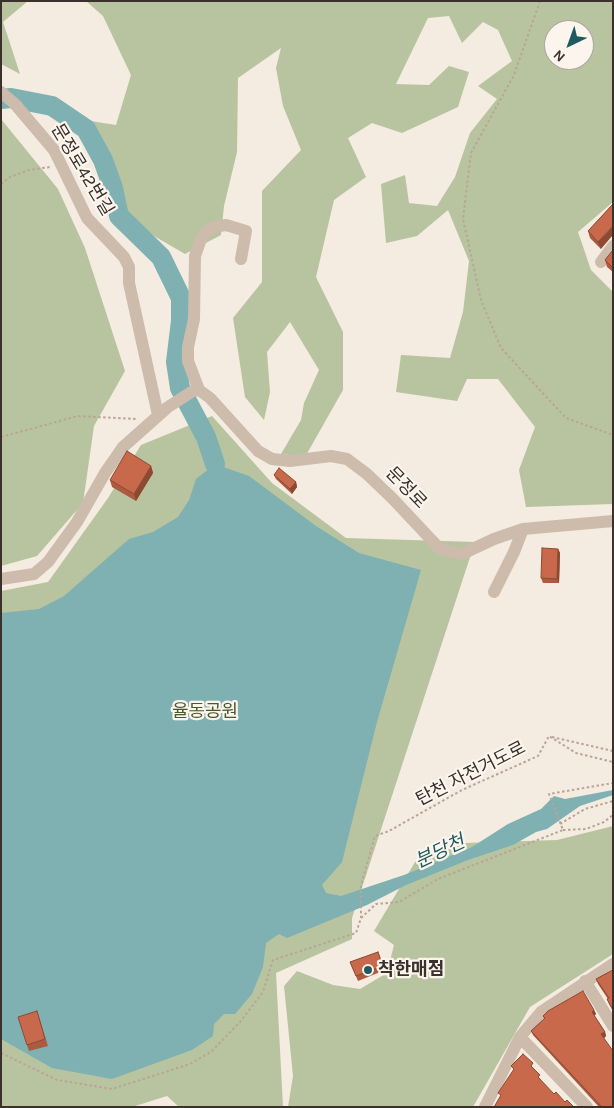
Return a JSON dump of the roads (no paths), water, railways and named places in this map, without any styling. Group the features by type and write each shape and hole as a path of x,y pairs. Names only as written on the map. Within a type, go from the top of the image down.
{"street":[{"name":"문정로42번길","path":"2,92 54,150 87,218 124,257 129,267 130,283 159,414"},
{"path":"1,579 34,574 48,562 77,522 105,473 123,447 159,414 196,390 188,361 188,347 194,318 195,256 202,236 213,226 226,225 246,231 241,259"},
{"path":"601,262 613,246"},
{"name":"문정로","path":"196,390 210,398 258,451 272,459 290,461 331,456 347,459 367,474 393,499 440,549 462,554 494,539 523,529 613,521"},
{"path":"494,592 523,529"},
{"path":"486,1107 520,1037 541,1012 613,964"},
{"path":"585,982 613,1026"},
{"path":"520,1037 587,1107"}],"water":[{"name":"율동공원","path":"215,464 249,476 316,526 359,553 421,570 377,722 342,862 322,885 326,893 341,896 404,875 472,847 508,824 541,809 554,796 565,799 613,790 613,795 580,806 547,829 536,832 513,845 468,860 406,885 367,905 287,938 279,934 266,943 263,967 252,994 235,1014 224,1014 214,1024 213,1036 192,1050 112,1079 52,1068 1,1039 1,613 39,609 64,596 129,539 153,532 178,517 189,500 196,479"}],"waterway":[{"path":"1,99 11,98 52,106 86,129 103,160 113,188 119,216 161,257 181,298 181,321 176,362 180,388 206,437 215,464"}],"place":[{"name":"착한매점","path":"368,970"}],"water label":[{"name":"분당천","path":"440,852"}]}
